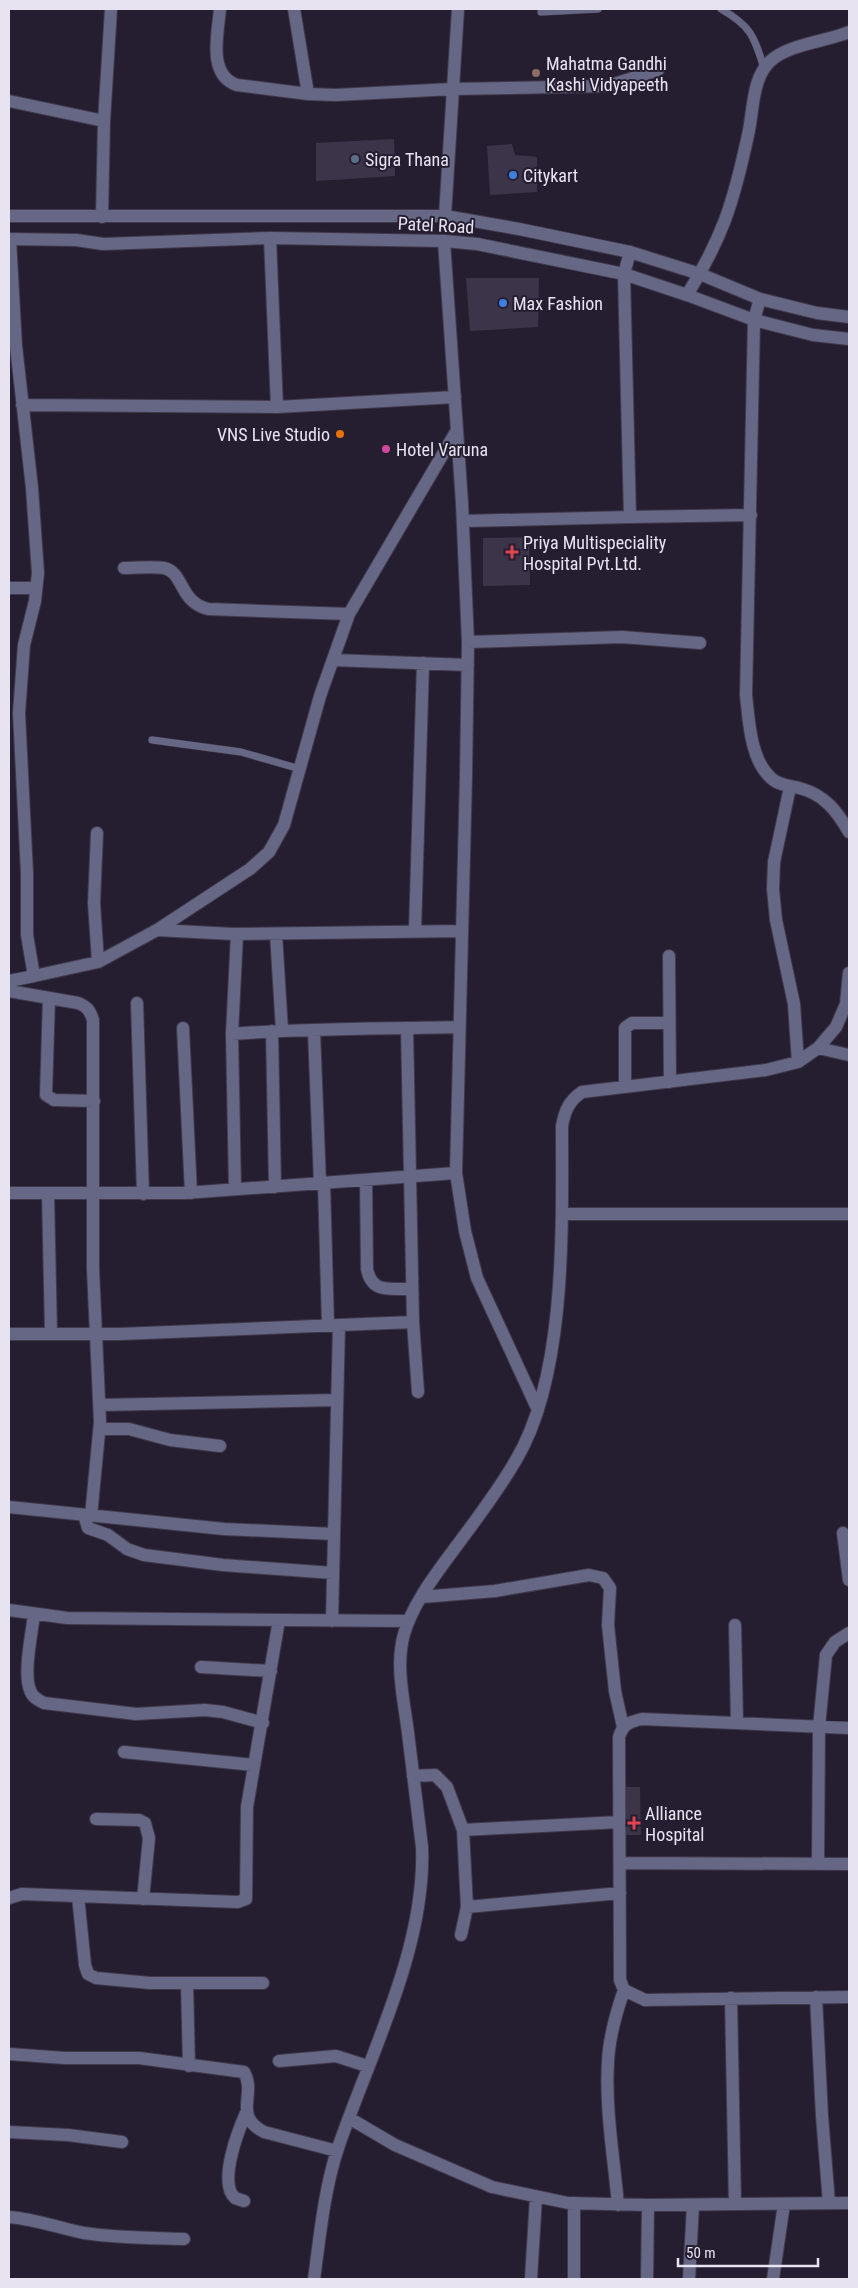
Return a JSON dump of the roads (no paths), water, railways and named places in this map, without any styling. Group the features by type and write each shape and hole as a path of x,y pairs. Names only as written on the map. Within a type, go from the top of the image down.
{"street":[{"path":"102,217 104,121 111,9"},
{"path":"220,9 217,61 220,72 227,82 308,94 336,95 452,88 608,86 658,70"},
{"path":"294,9 308,94"},
{"path":"445,216 458,9"},
{"path":"687,295 700,274 726,219 749,134 756,85 764,68 774,58 786,52 849,32"},
{"path":"9,101 104,121"},
{"name":"Patel Road","path":"9,216 445,216 630,252 700,274 760,299 817,313 849,317"},
{"path":"270,238 277,407"},
{"name":"Patel Road","path":"9,239 76,240 103,244 270,238 444,241 515,251 624,274 754,320 813,335 849,339"},
{"path":"9,239 11,286 32,488 36,588 35,601 14,687 18,713 27,873 27,935 34,976"},
{"path":"444,241 463,521 468,642 456,1173 465,1230 477,1278 538,1410"},
{"path":"630,252 624,274 630,517"},
{"path":"760,299 754,320 746,695 750,734 761,766 771,779 809,792 828,803 849,832"},
{"path":"22,405 277,407 455,397"},
{"path":"9,981 98,962 157,930 250,870 269,852 284,825 333,660 349,614 457,430"},
{"path":"463,521 751,515"},
{"path":"124,568 165,568 177,578 192,603 208,609 349,614"},
{"path":"9,588 36,588"},
{"path":"468,642 622,637 700,643"},
{"path":"333,660 468,665"},
{"path":"416,931 423,663"},
{"path":"790,787 774,862 773,889 776,920 794,1004 798,1062"},
{"path":"97,833 94,903 98,962"},
{"path":"157,930 237,934 462,931"},
{"path":"235,1190 232,1034 237,934"},
{"path":"274,1187 277,1030 276,934"},
{"path":"669,956 670,1082"},
{"path":"314,2279 328,2190 337,2151 400,1976 421,1899 423,1874 422,1847 400,1674 401,1647 409,1621 422,1597 435,1575 517,1459 538,1410 554,1334 562,1214 562,1126 570,1100 582,1092 766,1070 798,1062 818,1048 836,1027 846,1004 849,973"},
{"path":"9,991 78,1003 86,1006 91,1012 93,1020 95,1194 93,1269 100,1429 86,1526 90,1530 108,1535 134,1552 223,1565 333,1573"},
{"path":"49,998 46,1095 54,1100 94,1101"},
{"path":"137,1003 143,1194"},
{"path":"625,1087 625,1028 632,1023 669,1023"},
{"path":"232,1034 277,1030 314,1031 459,1027"},
{"path":"183,1028 191,1193"},
{"path":"407,1028 408,1177 413,1322 418,1392"},
{"path":"314,1031 322,1183 334,1325 337,1400 332,1621"},
{"path":"818,1048 849,1055"},
{"path":"9,1193 191,1193 456,1173"},
{"path":"366,1180 367,1269 369,1279 373,1285 380,1288 412,1289"},
{"path":"48,1194 51,1333"},
{"path":"562,1214 849,1214"},
{"path":"10,1334 97,1334 413,1322"},
{"path":"100,1405 337,1400"},
{"path":"100,1429 129,1429 170,1440 220,1446"},
{"path":"9,1507 224,1529 334,1534"},
{"path":"843,1533 849,1580"},
{"path":"422,1597 504,1590 589,1575 603,1578 610,1588 608,1625 615,1691 622,1727 619,1737 620,1980 624,1990 610,2042 607,2085 618,2205"},
{"path":"9,1610 67,1618 409,1621"},
{"path":"34,1614 28,1679 30,1691 35,1699 44,1703 136,1714 205,1710 262,1723"},
{"path":"9,1898 22,1894 238,1902 246,1899 248,1807 279,1620"},
{"path":"735,1625 737,1723"},
{"path":"818,1864 820,1727 826,1656 835,1642 849,1633"},
{"path":"201,1667 271,1671"},
{"path":"622,1727 631,1721 642,1719 849,1728"},
{"path":"124,1752 254,1765"},
{"path":"413,1776 435,1775 447,1786 463,1830 466,1906 461,1935"},
{"path":"96,1819 139,1820 145,1823 149,1838 143,1899"},
{"path":"463,1830 620,1822"},
{"path":"620,1862 849,1864"},
{"path":"466,1906 620,1893"},
{"path":"78,1896 85,1965 88,1974 96,1978 187,1983 263,1983"},
{"path":"187,1983 189,2066"},
{"path":"624,1990 645,2000 849,1997"},
{"path":"816,1997 822,2116 829,2203"},
{"path":"731,1998 735,2204"},
{"path":"9,2054 65,2058 139,2058 244,2072 247,2083 246,2113 232,2152 229,2188 235,2198 244,2201"},
{"path":"279,2060 336,2056 367,2066"},
{"path":"246,2113 250,2122 264,2132 337,2151"},
{"path":"349,2118 396,2145 434,2163 492,2187 536,2197 574,2203 618,2205 849,2203"},
{"path":"9,2132 68,2135 122,2142"},
{"path":"531,2279 536,2197"},
{"path":"574,2203 574,2279"},
{"path":"773,2279 784,2204"},
{"path":"647,2279 648,2205"},
{"path":"689,2279 693,2205"},
{"path":"9,2217 35,2220 82,2232 107,2236 184,2240"}],"lane":[{"path":"541,12 598,9"},
{"path":"721,9 739,19 754,37 764,68"},
{"path":"152,740 241,752 300,768"}],"place":[{"name":"Mahatma Gandhi Kashi Vidyapeeth","path":"536,73"},
{"name":"Sigra Thana","path":"355,159"},
{"name":"Citykart","path":"513,175"},
{"name":"Max Fashion","path":"503,303"},
{"name":"VNS Live Studio","path":"340,434"},
{"name":"Hotel Varuna","path":"386,449"},
{"name":"Priya Multispeciality Hospital Pvt.Ltd.","path":"512,552"},
{"name":"Alliance Hospital","path":"634,1823"}]}
